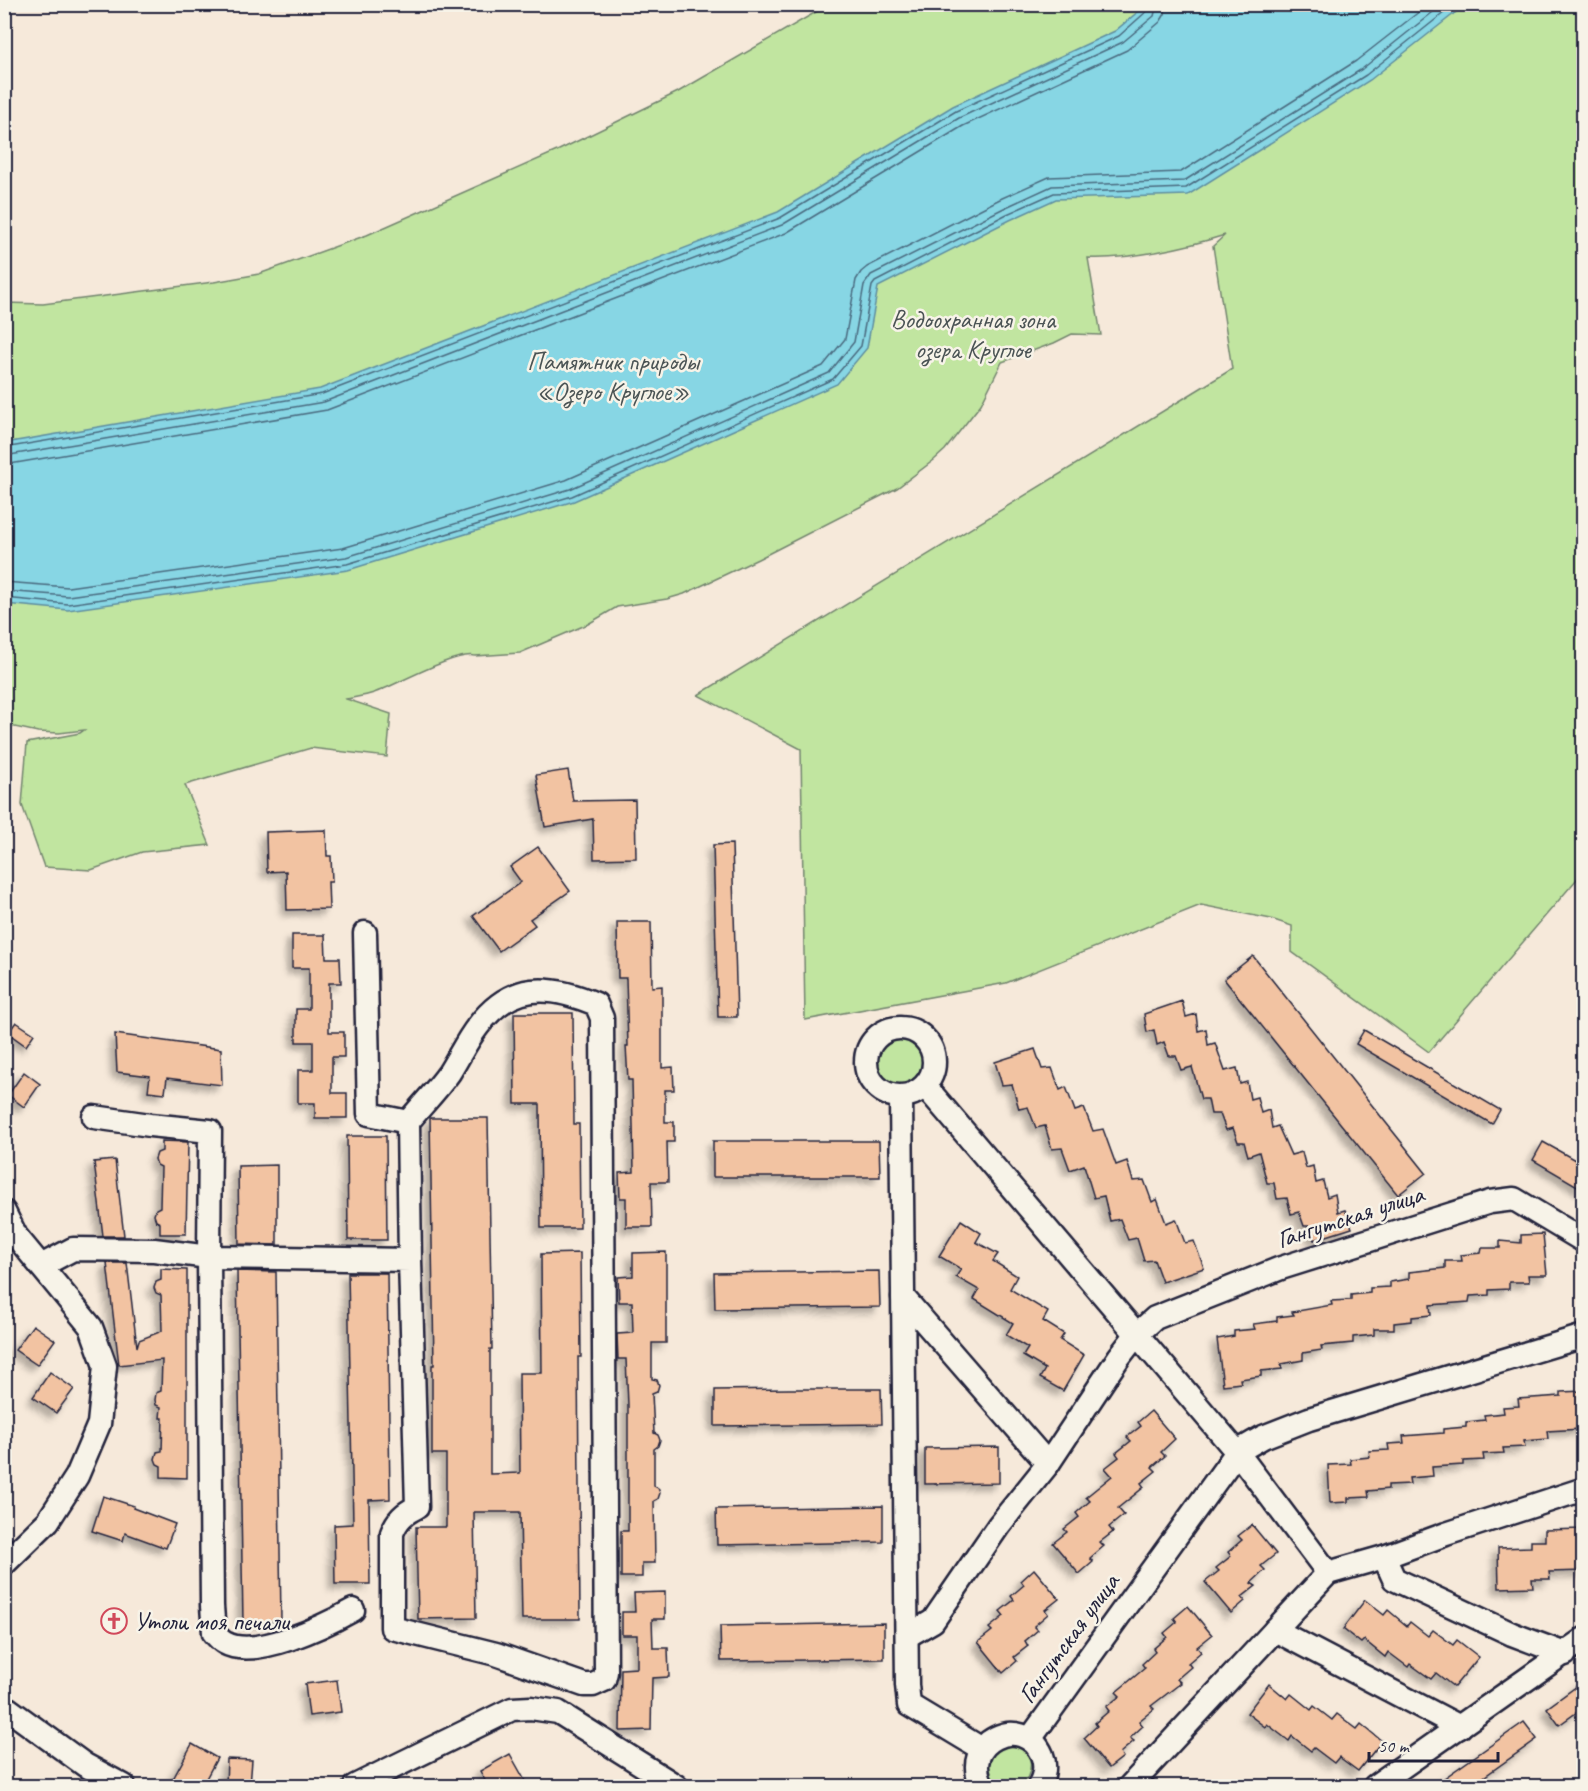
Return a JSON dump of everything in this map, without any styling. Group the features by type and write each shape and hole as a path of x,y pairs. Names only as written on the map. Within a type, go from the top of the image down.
{"street":[{"path":"365,933 369,1114 408,1122"},
{"path":"538,989 574,995 596,1004 602,1018 606,1672 604,1680 598,1683 592,1685 569,1681 496,1654 392,1628 392,1533 397,1521 417,1507 410,1260 408,1122 447,1075 478,1026 501,1000 538,989"},
{"path":"890,1028 913,1029 923,1035 934,1054 931,1077 925,1086 915,1093 902,1096 883,1092 868,1074 867,1052 872,1042 890,1028"},
{"path":"925,1086 1237,1452 1328,1573"},
{"path":"902,1096 909,1705 982,1749 976,1769 982,1786"},
{"path":"94,1116 210,1131 208,1257 214,1633 225,1643 237,1646 271,1645 330,1622 353,1610"},
{"name":"Гангутская улица","path":"907,1636 933,1621 999,1525 1048,1464 1119,1357 1136,1335 1155,1318 1281,1268 1490,1202 1514,1199 1584,1241"},
{"path":"4,1212 16,1236 91,1327 105,1366 99,1424 77,1476 48,1521 4,1564"},
{"path":"41,1266 73,1249 154,1250 208,1257 410,1260"},
{"path":"903,1297 1048,1464"},
{"name":"Гангутская улица","path":"1030,1740 1237,1452 1263,1437 1309,1419 1584,1336"},
{"path":"1130,1786 1328,1573 1384,1557 1446,1534 1584,1489"},
{"path":"1384,1557 1395,1579 1512,1634 1565,1654"},
{"path":"1275,1630 1460,1727"},
{"path":"1375,1786 1584,1639"},
{"path":"4,1706 85,1765 124,1786"},
{"path":"355,1786 512,1709 531,1708 558,1712 676,1786"},
{"name":"Гангутская улица","path":"982,1749 999,1735 1009,1733 1030,1740 1039,1748 1043,1758 1045,1770 1039,1786"}],"green space":[{"name":"Водоохранная зона озера Круглое","path":"828,5 1583,5 1583,872 1429,1052 1292,952 1292,926 1271,919 1201,905 1006,983 805,1020 801,749 698,695 1232,369 1213,246 1225,235 1157,252 1121,257 1088,258 1101,335 1072,334 1002,362 981,404 945,450 897,488 684,594 617,607 588,624 520,653 466,656 454,659 374,693 346,699 391,714 387,757 311,748 185,785 210,845 142,852 91,870 44,867 22,805 27,743 80,733 84,730 59,733 38,732 5,725 5,303 43,304 259,274 367,235 557,151 678,92"},
{"path":"899,1038 915,1045 922,1061 915,1077 899,1084 883,1077 876,1061 883,1045"},
{"path":"1002,1744 1017,1745 1023,1748 1030,1759 1028,1777 1020,1786 1003,1786 991,1781 985,1760"}],"water":[{"name":"Памятник природы «Озеро Круглое»","path":"1146,5 1465,5 1370,80 1188,195 1056,199 878,287 867,348 837,384 574,501 348,570 68,610 5,604 5,443 320,389 778,212 953,106 1115,31"}],"building":[{"path":"568,770 573,801 635,800 636,858 594,859 593,819 545,827 536,775"},
{"path":"326,830 327,856 331,856 332,882 328,882 329,909 287,910 286,871 267,872 266,832"},
{"path":"732,844 737,1017 718,1017 713,845"},
{"path":"538,847 570,891 530,919 535,925 499,951 473,916 521,882 510,867"},
{"path":"617,922 651,922 652,987 662,986 662,1068 673,1067 674,1090 665,1090 665,1122 674,1122 674,1142 667,1142 668,1182 651,1182 652,1227 626,1227 626,1198 620,1198 619,1173 634,1172 632,1080 628,1080 626,1046 628,1046 626,978 618,978"},
{"path":"292,935 325,935 326,958 340,958 341,983 329,983 329,1032 344,1032 344,1057 332,1057 332,1093 347,1093 347,1118 315,1118 315,1103 298,1103 298,1070 313,1070 313,1042 296,1042 296,1009 309,1009 309,968 292,968"},
{"path":"1253,956 1426,1173 1398,1195 1224,979"},
{"path":"1182,1001 1186,1017 1196,1014 1198,1031 1206,1029 1208,1045 1215,1043 1225,1071 1237,1068 1240,1084 1247,1082 1250,1099 1257,1097 1261,1113 1269,1110 1272,1128 1278,1126 1291,1155 1302,1152 1306,1168 1313,1166 1316,1183 1323,1181 1327,1197 1335,1194 1338,1212 1345,1210 1352,1228 1314,1240 1310,1226 1304,1226 1299,1212 1291,1214 1287,1198 1277,1199 1274,1183 1267,1183 1259,1152 1248,1156 1244,1142 1238,1142 1233,1128 1226,1130 1220,1114 1211,1114 1208,1099 1201,1099 1192,1067 1181,1070 1176,1056 1169,1056 1164,1042 1157,1045 1154,1030 1147,1032 1144,1014"},
{"path":"514,1013 573,1013 574,1124 579,1124 580,1228 541,1228 540,1104 515,1104"},
{"path":"16,1022 34,1034 26,1046 8,1033"},
{"path":"1364,1030 1500,1110 1492,1124 1356,1044"},
{"path":"115,1034 221,1049 222,1085 167,1078 165,1093 148,1091 150,1076 117,1072"},
{"path":"1035,1049 1042,1069 1052,1068 1060,1090 1066,1087 1075,1111 1084,1108 1093,1131 1103,1129 1116,1165 1127,1161 1133,1181 1144,1180 1152,1202 1157,1199 1166,1223 1176,1219 1185,1243 1194,1241 1204,1268 1162,1282 1154,1260 1144,1261 1137,1238 1128,1240 1120,1219 1110,1221 1104,1196 1094,1198 1084,1165 1070,1170 1062,1148 1052,1149 1045,1126 1036,1128 1028,1107 1019,1109 1012,1084 1002,1085 995,1062"},
{"path":"24,1072 40,1084 24,1107 8,1095"},
{"path":"430,1118 488,1118 492,1349 490,1349 490,1474 520,1473 519,1373 542,1373 541,1254 580,1253 581,1357 578,1357 580,1619 522,1619 520,1512 474,1512 476,1618 418,1619 416,1527 446,1527 446,1454 432,1454 432,1365 434,1365"},
{"path":"347,1136 386,1136 387,1240 348,1240"},
{"path":"162,1141 188,1142 186,1234 160,1234 160,1223 156,1221 154,1215 156,1209 160,1207 161,1167 157,1165 155,1159 157,1153 162,1151"},
{"path":"713,1141 879,1141 880,1177 713,1177"},
{"path":"1543,1142 1584,1165 1584,1190 1533,1160"},
{"path":"115,1160 124,1236 103,1236 94,1162"},
{"path":"277,1165 277,1245 239,1244 238,1166"},
{"path":"961,1220 981,1233 976,1242 998,1254 993,1261 1017,1276 1010,1289 1048,1312 1043,1321 1064,1334 1060,1340 1084,1355 1063,1391 1040,1378 1045,1369 1023,1356 1028,1348 1006,1335 1013,1323 974,1299 979,1290 956,1277 961,1269 939,1256"},
{"path":"1543,1234 1547,1275 1528,1275 1529,1282 1509,1282 1509,1289 1489,1290 1489,1295 1470,1296 1469,1302 1430,1305 1431,1315 1412,1317 1412,1321 1394,1323 1394,1329 1374,1329 1374,1335 1353,1337 1353,1343 1321,1346 1322,1350 1303,1353 1303,1360 1281,1364 1282,1369 1261,1371 1261,1376 1240,1379 1241,1383 1223,1385 1217,1339 1234,1336 1234,1331 1255,1329 1253,1324 1277,1321 1277,1317 1294,1315 1292,1312 1332,1305 1331,1301 1351,1300 1351,1295 1370,1293 1370,1288 1390,1287 1390,1282 1409,1279 1409,1272 1445,1268 1445,1261 1462,1261 1461,1255 1481,1253 1482,1248 1500,1248 1500,1241 1521,1243 1521,1235"},
{"path":"666,1252 666,1343 652,1343 652,1379 657,1380 659,1385 657,1392 652,1394 654,1433 660,1440 654,1449 654,1486 660,1493 658,1499 654,1501 655,1563 642,1563 642,1577 621,1577 621,1531 628,1531 628,1405 626,1359 618,1359 617,1334 633,1333 632,1302 619,1302 618,1277 633,1276 633,1253"},
{"path":"107,1263 127,1263 137,1347 139,1340 162,1331 161,1295 156,1293 154,1288 156,1282 161,1280 161,1269 187,1270 187,1478 161,1477 161,1466 155,1459 157,1452 162,1451 163,1418 160,1418 161,1407 156,1405 155,1400 156,1393 161,1391 162,1360 119,1365"},
{"path":"237,1271 276,1272 281,1621 243,1622"},
{"path":"879,1271 880,1307 715,1309 714,1273"},
{"path":"348,1273 387,1273 390,1499 369,1500 370,1584 335,1584 334,1525 353,1524"},
{"path":"33,1325 55,1340 37,1365 15,1350"},
{"path":"50,1372 74,1389 56,1413 33,1397"},
{"path":"881,1389 882,1424 715,1426 715,1390"},
{"path":"1584,1391 1582,1429 1547,1431 1548,1439 1524,1441 1525,1447 1503,1448 1504,1453 1483,1454 1484,1460 1463,1461 1463,1465 1432,1467 1433,1476 1409,1478 1410,1484 1388,1485 1388,1489 1368,1491 1369,1497 1348,1498 1348,1502 1330,1503 1328,1465 1351,1464 1350,1459 1370,1457 1369,1451 1389,1450 1388,1444 1404,1443 1403,1436 1443,1433 1443,1429 1466,1427 1466,1422 1485,1420 1484,1415 1504,1413 1503,1407 1519,1406 1518,1399 1561,1396 1561,1392"},
{"path":"1151,1411 1175,1439 1161,1452 1165,1456 1152,1467 1156,1471 1141,1483 1144,1487 1118,1508 1124,1515 1109,1527 1113,1532 1100,1542 1104,1546 1090,1558 1093,1562 1079,1574 1053,1543 1067,1532 1064,1529 1079,1517 1076,1513 1090,1501 1086,1497 1112,1476 1105,1468 1119,1457 1116,1453 1131,1441 1127,1437 1141,1426 1138,1422"},
{"path":"999,1447 999,1483 925,1484 925,1448"},
{"path":"103,1496 134,1506 133,1508 175,1524 166,1548 125,1533 123,1541 92,1531"},
{"path":"883,1506 883,1542 717,1545 716,1509"},
{"path":"1252,1525 1276,1554 1261,1566 1265,1570 1251,1583 1256,1586 1242,1597 1245,1601 1231,1613 1205,1582 1219,1571 1216,1568 1231,1556 1228,1552 1242,1540 1238,1536"},
{"path":"1584,1529 1584,1571 1549,1572 1550,1579 1532,1579 1533,1587 1499,1588 1498,1548 1531,1547 1531,1541 1545,1541 1545,1530"},
{"path":"1034,1569 1059,1599 1045,1610 1048,1614 1034,1626 1038,1630 1025,1641 1028,1646 1014,1657 1017,1661 1003,1673 978,1642 992,1631 989,1628 1004,1616 1000,1611 1014,1600 1011,1596 1024,1585 1021,1581"},
{"path":"665,1592 665,1619 652,1619 653,1648 668,1648 669,1677 652,1678 651,1730 620,1731 621,1669 637,1668 637,1635 622,1635 622,1612 635,1612 634,1593"},
{"path":"1365,1600 1384,1615 1388,1610 1407,1626 1410,1622 1428,1636 1433,1630 1453,1645 1457,1640 1479,1657 1454,1687 1436,1673 1431,1679 1410,1664 1408,1667 1388,1652 1385,1657 1364,1640 1361,1643 1343,1629"},
{"path":"1188,1606 1212,1635 1197,1647 1201,1652 1188,1663 1191,1667 1177,1679 1181,1683 1151,1706 1154,1709 1139,1721 1143,1726 1130,1738 1134,1741 1120,1753 1123,1757 1109,1768 1084,1738 1097,1726 1095,1723 1109,1711 1106,1707 1120,1696 1116,1692 1145,1668 1142,1664 1155,1652 1153,1649 1167,1637 1164,1633 1177,1622 1174,1618"},
{"path":"884,1623 884,1659 721,1661 720,1626"},
{"path":"337,1680 341,1712 309,1716 305,1684"},
{"path":"1584,1681 1584,1707 1559,1725 1547,1708"},
{"path":"1269,1684 1287,1699 1291,1694 1311,1710 1314,1706 1332,1720 1337,1714 1357,1729 1361,1724 1382,1741 1358,1771 1339,1757 1334,1763 1314,1748 1311,1751 1292,1736 1289,1741 1267,1724 1265,1727 1247,1713"},
{"path":"1524,1722 1537,1739 1471,1786 1433,1786"},
{"path":"192,1744 217,1758 202,1786 187,1786 173,1779"},
{"path":"510,1754 528,1786 488,1786 480,1771"},
{"path":"227,1759 252,1760 250,1786 226,1786"}],"place":[{"name":"Утоли моя печали","path":"114,1621"}]}
